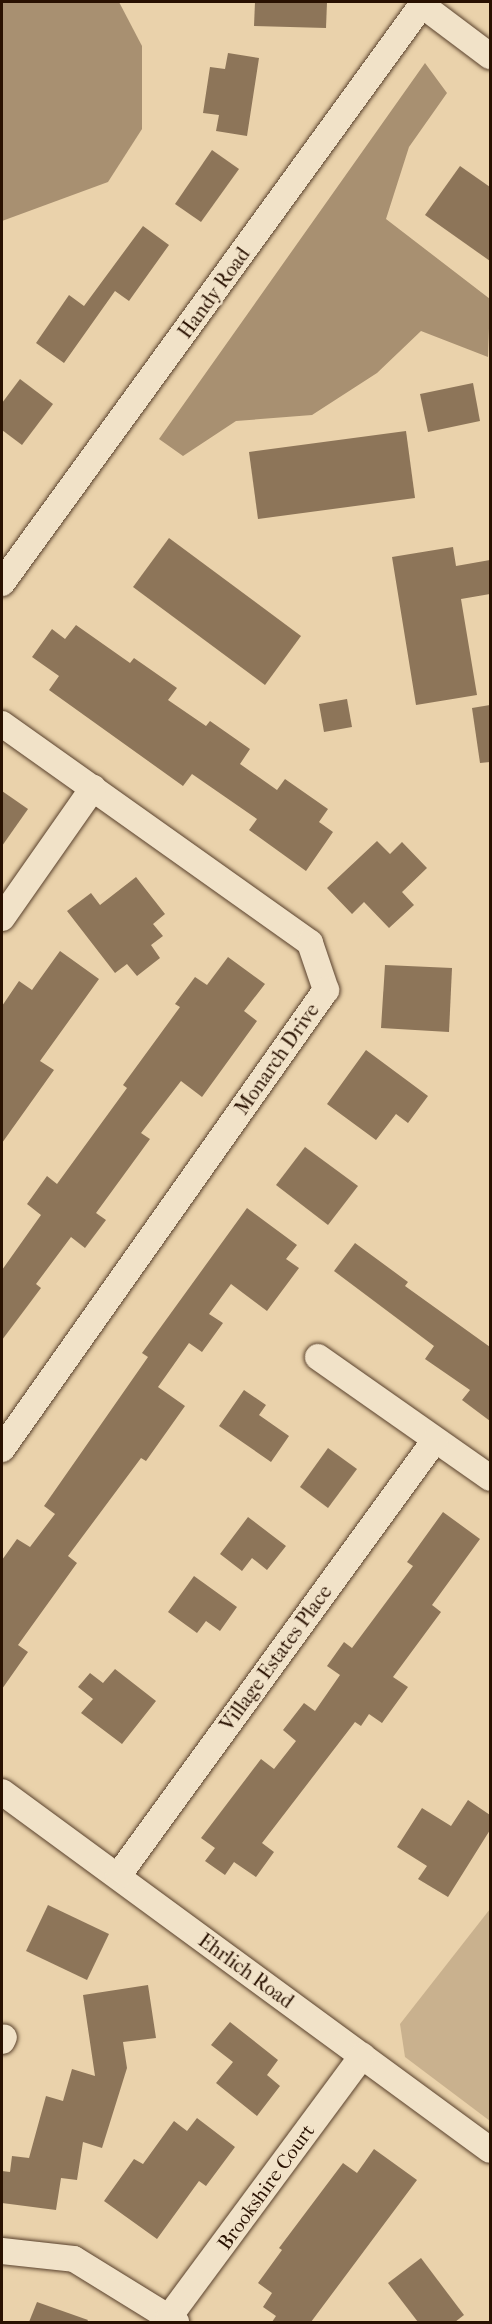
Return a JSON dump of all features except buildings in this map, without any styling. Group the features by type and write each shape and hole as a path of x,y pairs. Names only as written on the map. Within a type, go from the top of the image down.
{"street":[{"path":"423,3 490,56"},
{"name":"Handy Road","path":"2,583 423,3"},
{"name":"Monarch Drive","path":"2,724 310,943 326,990 2,1449"},
{"path":"2,918 93,788"},
{"path":"318,1357 490,1478"},
{"name":"Village Estates Place","path":"118,1876 435,1440"},
{"name":"Ehrlich Road","path":"2,1792 490,2150"},
{"name":"Brookshire Court","path":"172,2320 362,2056"},
{"path":"2,2251 74,2259 172,2320"}],"shaded area":[{"path":"2,2 119,2 142,46 142,129 108,182 2,221"},
{"path":"425,63 447,93 409,147 386,219 490,299 488,357 421,331 377,373 312,415 236,421 183,456 159,439"},
{"path":"490,1909 490,2121 405,2057 400,2024"}]}
